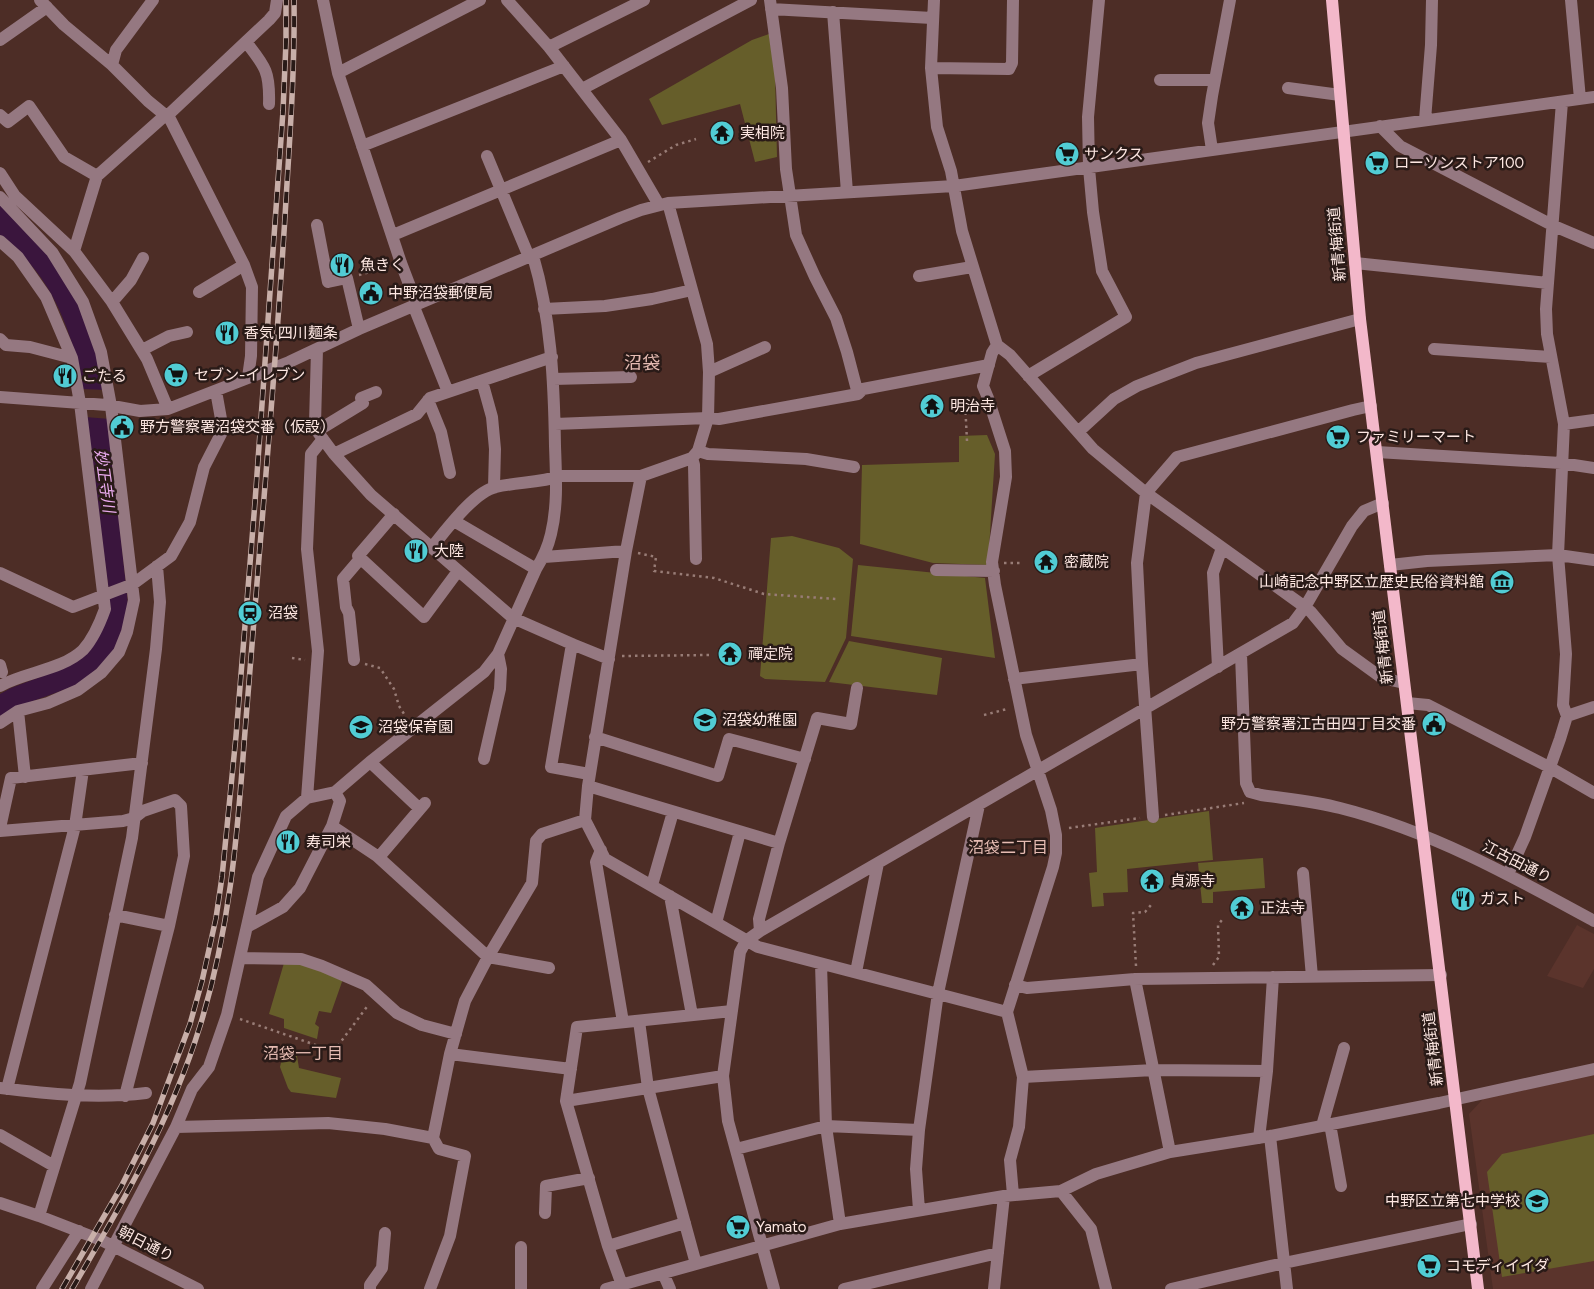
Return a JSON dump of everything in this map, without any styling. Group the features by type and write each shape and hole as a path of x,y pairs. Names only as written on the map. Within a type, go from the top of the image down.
{"main road":[{"name":"新青梅街道","path":"1332,0 1360,318 1478,1289"}],"street":[{"path":"112,64 116,50 152,0"},
{"path":"74,251 97,176 161,119 167,116 270,20 274,13 276,0"},
{"path":"322,0 338,73 415,306 448,392"},
{"path":"338,73 480,0"},
{"path":"507,0 549,47 621,140 664,204 692,290 707,344 710,372 708,418 695,454 694,465 696,559"},
{"path":"549,47 644,0"},
{"path":"582,90 751,0"},
{"path":"934,0 931,68 937,127 951,171 962,231 997,345 1010,355 1093,449 1146,493 1305,607 1342,649 1382,678 1404,683"},
{"path":"931,68 1009,69 1012,63 1013,0"},
{"path":"1028,376 1126,317 1102,271 1093,212 1089,168 1088,117 1099,0"},
{"path":"1212,150 1208,123 1214,80 1230,0"},
{"path":"1425,120 1431,45 1432,0"},
{"path":"1571,0 1580,99"},
{"path":"0,40 44,4 64,25 112,64 148,102 167,116 175,128 244,265 252,287 251,356 248,377"},
{"path":"858,394 836,318 814,278 796,235 786,169 782,88 771,4 824,7 932,18"},
{"path":"824,7 847,192"},
{"path":"246,42 263,63 270,84 269,104"},
{"path":"362,146 564,66"},
{"path":"1160,80 1214,80"},
{"path":"1288,88 1340,95"},
{"path":"0,397 109,405 140,411 168,409 317,349 359,329 620,218 664,204 954,186 1594,97"},
{"path":"1508,874 1525,837 1567,716 1563,705 1566,654 1558,556 1564,424 1550,357 1546,308 1554,226 1562,102"},
{"path":"0,115 8,122 30,106 64,157 97,176"},
{"path":"1380,126 1400,146 1554,226 1594,243"},
{"path":"393,235 621,140"},
{"path":"91,1289 176,1127 192,1089 210,1068 227,1015 258,877 286,816 307,798 335,792 484,672 498,654 536,569 544,557 553,525 556,478 552,357 538,274 487,156"},
{"path":"0,173 15,196 74,251 112,302 147,359 168,409"},
{"path":"0,197 52,252 83,302 101,352 134,600 127,632 119,652 101,673 78,690 48,703 18,712 0,723"},
{"path":"317,224 328,282 347,278 359,329"},
{"path":"0,241 18,257 46,297 72,358 82,403 107,593 106,608 96,632 82,650 65,661 0,686"},
{"path":"112,302 131,280 143,258"},
{"path":"1355,263 1548,283"},
{"path":"199,292 244,265"},
{"path":"919,276 972,267"},
{"path":"544,309 604,306 652,299 692,290"},
{"path":"1078,432 1114,399 1137,386 1196,363 1360,318"},
{"path":"142,350 169,336 187,332"},
{"path":"0,339 6,345 30,347 72,358"},
{"path":"994,1289 1008,1195 1010,1160 1019,1127 1023,1077 1007,1012 1056,853 1056,835 1051,810 1026,735 995,585 993,567 1006,477 1005,451 983,386 992,353 997,345"},
{"path":"710,372 765,346"},
{"path":"317,349 314,424 334,454 371,495 513,618 572,644 609,657"},
{"path":"1434,349 1550,357"},
{"path":"334,454 417,414 430,398 552,357"},
{"path":"555,424 719,419 858,394 863,389 989,365"},
{"path":"553,379 631,377"},
{"path":"482,381 492,425 495,449 494,487"},
{"path":"0,573 73,607 131,585 171,556 190,522 204,467 223,430 216,391"},
{"path":"307,798 318,651 307,549 311,454 320,435 363,403 361,398 376,392"},
{"path":"428,400 441,432 450,473"},
{"path":"1153,817 1137,563 1146,493 1176,457 1371,406"},
{"path":"1564,424 1594,420"},
{"path":"1377,452 1561,463 1594,468"},
{"path":"432,547 475,499 494,487 551,480 560,476 641,476 695,454 806,460 854,467"},
{"path":"641,476 626,551 589,780 585,820 605,858 758,947 1007,1012"},
{"path":"774,1289 728,1121 723,1076 740,952 746,941 760,930 1218,668 1293,623 1305,607 1352,526 1364,511 1383,503"},
{"path":"394,514 358,556 424,616 458,571"},
{"path":"454,521 536,569"},
{"path":"1218,668 1213,574 1222,548"},
{"path":"544,557 626,551"},
{"path":"1390,565 1428,561 1558,556 1594,560"},
{"path":"354,660 349,613 346,607 342,579 360,559"},
{"path":"39,1216 76,1096 132,838 156,650 160,602 157,566"},
{"path":"936,570 993,567"},
{"path":"572,644 551,767 673,812 779,843"},
{"path":"484,759 500,689 501,669 498,654"},
{"name":"江古田通り","path":"1241,654 1246,783 1250,792 1340,808 1424,836 1508,874 1594,921"},
{"path":"1014,679 1142,664"},
{"path":"760,930 759,919 779,843 816,718 851,724 857,688"},
{"path":"1406,703 1428,706 1549,767 1594,793"},
{"path":"1567,716 1594,707"},
{"path":"18,712 26,777"},
{"path":"596,737 718,776 729,739 805,759"},
{"path":"370,762 422,806 379,857"},
{"path":"125,1096 169,926 184,856 181,806 175,800 143,811 134,818 123,821 75,826 0,829 11,778 142,763"},
{"path":"83,770 75,826 4,1088 76,1096 125,1096 146,1093"},
{"path":"247,927 283,907 300,888 332,826 340,801 335,792"},
{"path":"919,1210 916,1169 919,1130 938,993 978,805"},
{"path":"652,886 673,812"},
{"path":"430,1289 450,1236 465,1156 439,1149 433,1138 450,1054 465,1001 488,957 532,883 536,841 542,834 585,820"},
{"path":"332,826 379,857 488,957 549,968"},
{"path":"716,923 740,832"},
{"path":"601,850 596,862 623,1022"},
{"path":"856,972 878,863"},
{"path":"1303,873 1312,977"},
{"path":"670,896 692,1015"},
{"path":"115,915 169,926"},
{"path":"240,958 302,960 322,966 366,985 397,1013 422,1024 456,1034"},
{"path":"821,964 826,1126 840,1224"},
{"path":"1015,985 1027,988 1136,976 1210,978 1440,975"},
{"path":"1136,976 1170,1152"},
{"path":"1273,977 1265,1137 1287,1289"},
{"path":"622,1285 608,1246 566,1101 576,1027 732,1011"},
{"path":"639,1021 648,1088 696,1264"},
{"path":"1341,1186 1326,1125 1344,1048"},
{"path":"450,1054 571,1069"},
{"path":"606,1289 840,1224 1008,1195 1061,1191 1096,1174 1170,1152 1265,1137 1594,1069"},
{"path":"1023,1077 1154,1070 1267,1071"},
{"path":"566,1101 723,1076"},
{"path":"176,1127 328,1123 385,1129 433,1138"},
{"path":"736,1149 826,1126 919,1130"},
{"path":"0,1135 54,1166"},
{"path":"545,1213 546,1186 589,1178"},
{"path":"1061,1191 1091,1229 1106,1289"},
{"name":"朝日通り","path":"0,1204 79,1230 198,1289"},
{"path":"608,1246 685,1223"},
{"path":"1171,1289 1470,1224"},
{"path":"42,1289 79,1230"},
{"path":"370,1289 370,1285 382,1268 385,1233"},
{"path":"520,1247 521,1289"},
{"path":"844,1289 998,1252"},
{"path":"663,1274 670,1289"}],"path":[{"path":"644,164 676,146 696,139"},
{"path":"347,278 401,263"},
{"path":"966,441 965,402 988,398"},
{"path":"626,551 656,557 654,571 714,578 764,594 836,598"},
{"path":"993,567 1023,563"},
{"path":"609,657 710,655"},
{"path":"354,660 380,668 394,689 399,706 413,728"},
{"path":"984,715 1020,705"},
{"path":"1136,976 1133,913 1146,912 1151,905"},
{"path":"1210,978 1210,969 1218,957 1218,925 1222,920"},
{"path":"334,1051 376,995"},
{"path":"247,1021 342,1054"}],"shaded area":[{"path":"769,34 775,73 777,157 755,162 740,104 662,125 649,99 752,40"},
{"path":"987,435 995,454 988,565 933,563 860,544 862,465 959,462 959,436"},
{"path":"792,536 839,548 853,559 846,638 825,682 765,679 760,676 771,538"},
{"path":"858,565 985,578 995,658 851,636"},
{"path":"849,641 942,658 937,695 829,682"},
{"path":"1209,811 1213,860 1127,869 1128,892 1103,893 1104,906 1092,907 1089,873 1097,872 1095,828"},
{"path":"1263,858 1265,888 1213,892 1213,903 1202,903 1198,863"},
{"path":"1577,925 1594,934 1594,969 1583,988 1547,976"},
{"path":"284,963 300,963 343,979 331,1013 319,1011 315,1024 319,1027 317,1039 284,1028 284,1019 269,1014"},
{"path":"283,1054 297,1056 299,1068 341,1078 336,1098 291,1092 280,1067"},
{"name":"中野区立第七中学校","path":"1594,1075 1594,1289 1493,1289 1469,1114 1483,1099"},
{"path":"1594,1134 1594,1261 1502,1277 1487,1172 1502,1154"}],"water":[{"name":"妙正寺川","path":"0,204 47,253 81,309 94,342 106,397 129,614 111,656 80,684 33,701 0,717 0,694 75,662 109,592 80,375 73,346 56,303 48,289 24,257 0,235"}],"pier":[{"path":"81,389 106,390 110,419 85,417"}],"railway":[{"path":"62,1289 121,1187 153,1123 190,1024 216,918 236,736 255,502 283,111 286,0"},
{"path":"72,1289 144,1161 175,1095 200,1026 210,991 225,921 235,851 277,334 292,100 294,0"}],"place":[{"name":"実相院","path":"722,133"},
{"name":"サンクス","path":"1067,154"},
{"name":"ローソンストア100","path":"1377,163"},
{"name":"魚きく","path":"342,265"},
{"name":"中野沼袋郵便局","path":"371,293"},
{"name":"香気 四川麺条","path":"227,333"},
{"name":"セブン-イレブン","path":"176,375"},
{"name":"ごたる","path":"65,376"},
{"name":"明治寺","path":"932,406"},
{"name":"野方警察署沼袋交番（仮設）","path":"122,427"},
{"name":"ファミリーマート","path":"1338,437"},
{"name":"大陸","path":"416,551"},
{"name":"密蔵院","path":"1046,562"},
{"name":"山崎記念中野区立歴史民俗資料館","path":"1502,582"},
{"name":"沼袋","path":"250,613"},
{"name":"禪定院","path":"730,654"},
{"name":"沼袋幼稚園","path":"705,720"},
{"name":"野方警察署江古田四丁目交番","path":"1434,724"},
{"name":"沼袋保育園","path":"361,727"},
{"name":"寿司栄","path":"288,842"},
{"name":"貞源寺","path":"1152,881"},
{"name":"ガスト","path":"1463,899"},
{"name":"正法寺","path":"1242,908"},
{"name":"中野区立第七中学校","path":"1537,1201"},
{"name":"Yamato","path":"738,1227"},
{"name":"コモディイイダ","path":"1429,1266"}],"district":[{"name":"沼袋","path":"642,363"},
{"name":"沼袋二丁目","path":"1008,847"},
{"name":"沼袋一丁目","path":"303,1053"}]}
